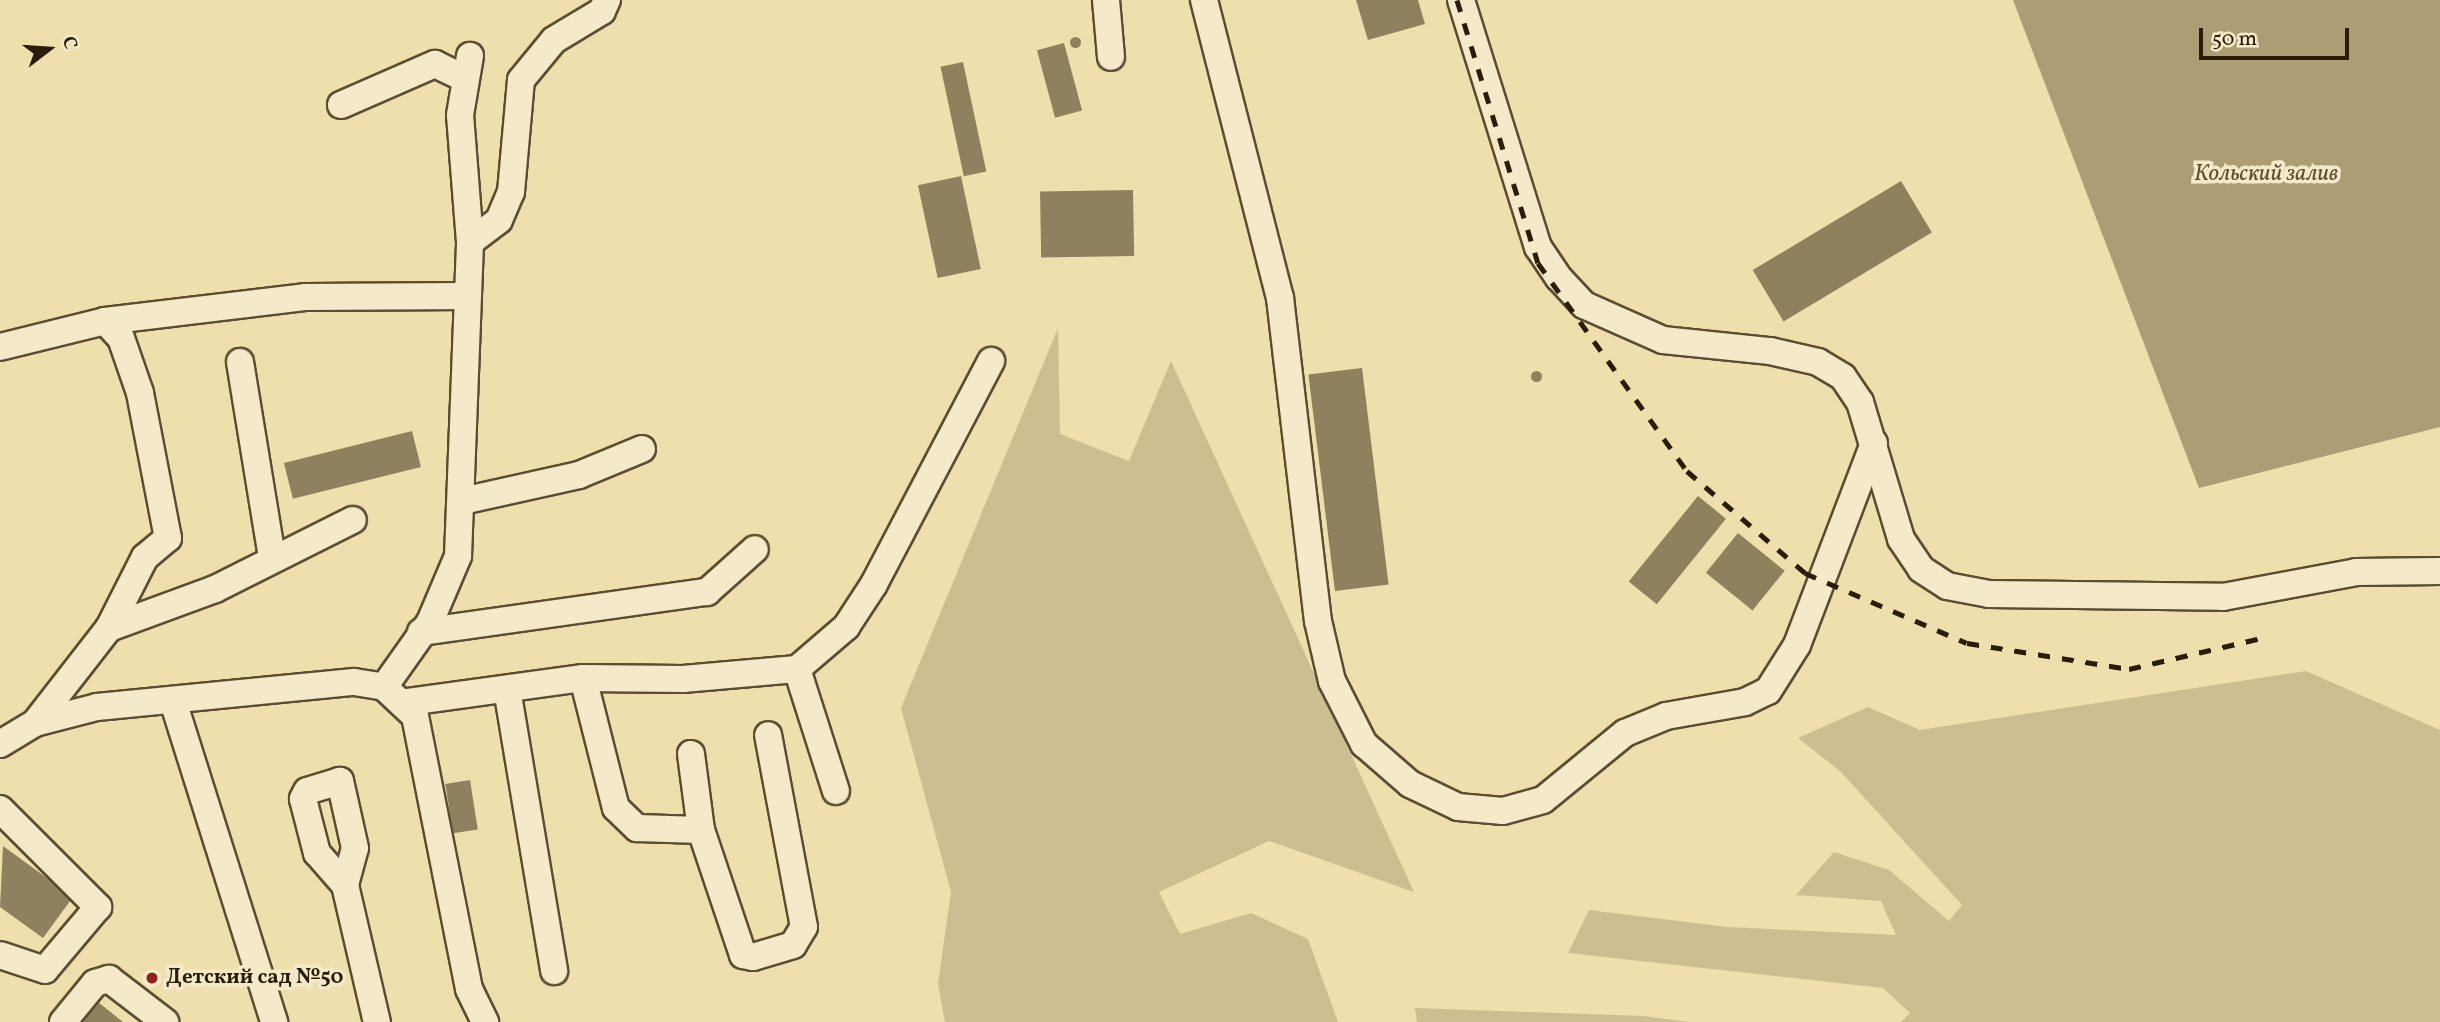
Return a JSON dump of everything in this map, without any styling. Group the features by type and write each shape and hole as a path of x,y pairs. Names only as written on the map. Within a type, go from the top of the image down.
{"lane":[{"path":"470,242 499,220 511,192 521,80 554,40 602,11 607,0"},
{"path":"1106,0 1111,57"},
{"path":"1204,0 1280,298 1318,621 1332,681 1364,744 1410,784 1458,807 1503,811 1543,800 1625,733 1666,716 1768,691 1797,645 1874,443"},
{"path":"1461,0 1538,247 1584,305 1663,340 1818,362 1843,377 1860,402 1901,539 1921,569 1947,586 1990,594 2222,597 2356,572 2440,571"},
{"path":"341,105 435,64 468,67 460,115 470,242 466,296 462,501 449,587 384,687"},
{"path":"0,347 105,321 304,297 466,296"},
{"path":"35,723 109,628 145,557 168,538 140,393 121,338 105,321"},
{"path":"0,744 35,723 97,707 354,682 384,687 408,702 583,678 683,679 797,669 846,627 874,584 991,360"},
{"path":"240,362 272,558"},
{"path":"462,501 579,475 642,449"},
{"path":"109,628 215,589 272,558 353,520"},
{"path":"421,632 707,592 755,549"},
{"path":"797,669 836,791"},
{"path":"583,678 616,808 637,828 701,830"},
{"path":"507,689 554,971"},
{"path":"173,701 274,1022"},
{"path":"408,702 469,989 485,1022"},
{"path":"691,754 701,830 743,955 802,939 803,909 768,735"},
{"path":"0,809 98,906 45,970 0,955"},
{"path":"345,885 377,1022"},
{"path":"63,1022 95,983 108,979 161,1021"}],"shaded area":[{"path":"1058,328 1060,434 1129,461 1171,361 1414,892 1269,841 1159,892 1180,934 1251,913 1308,939 1338,1022 945,1022 938,984 951,892 901,708"},
{"path":"2306,671 2440,730 2440,1022 1901,1022 1910,1013 1883,988 1568,953 1589,910 1727,927 1896,935 1881,901 1796,895 1834,852 1889,870 1949,921 1962,905 1840,771 1798,738 1868,707 1920,730"},
{"path":"1415,1008 1643,1016 1690,1022 1417,1022"}],"water":[{"name":"Кольский залив","path":"2013,0 2440,0 2440,427 2199,488"}],"building":[{"path":"1356,0 1418,0 1425,24 1368,40"},
{"path":"1075,37 1079,38 1079,46 1075,47 1071,46 1070,42 1071,38"},
{"path":"1064,43 1082,111 1055,118 1037,50"},
{"path":"963,62 986,172 964,176 941,67"},
{"path":"961,176 981,269 938,278 918,185"},
{"path":"1901,181 1932,232 1784,322 1753,270"},
{"path":"1133,190 1134,256 1041,258 1040,192"},
{"path":"1362,368 1389,584 1335,591 1308,375"},
{"path":"1536,371 1540,372 1540,380 1536,381 1532,380 1531,376 1532,372"},
{"path":"412,431 421,467 293,499 284,463"},
{"path":"1698,496 1726,519 1657,604 1629,581"},
{"path":"1738,533 1785,571 1753,610 1706,573"},
{"path":"470,780 478,829 453,833 445,784"},
{"path":"3,846 73,897 43,938 0,907"},
{"path":"98,1002 123,1022 81,1022"}],"railway":[{"path":"1457,0 1538,263 1687,471 1805,573 1967,643 2129,669 2261,638"}],"place":[{"name":"Детский сад №50","path":"152,978"}]}
